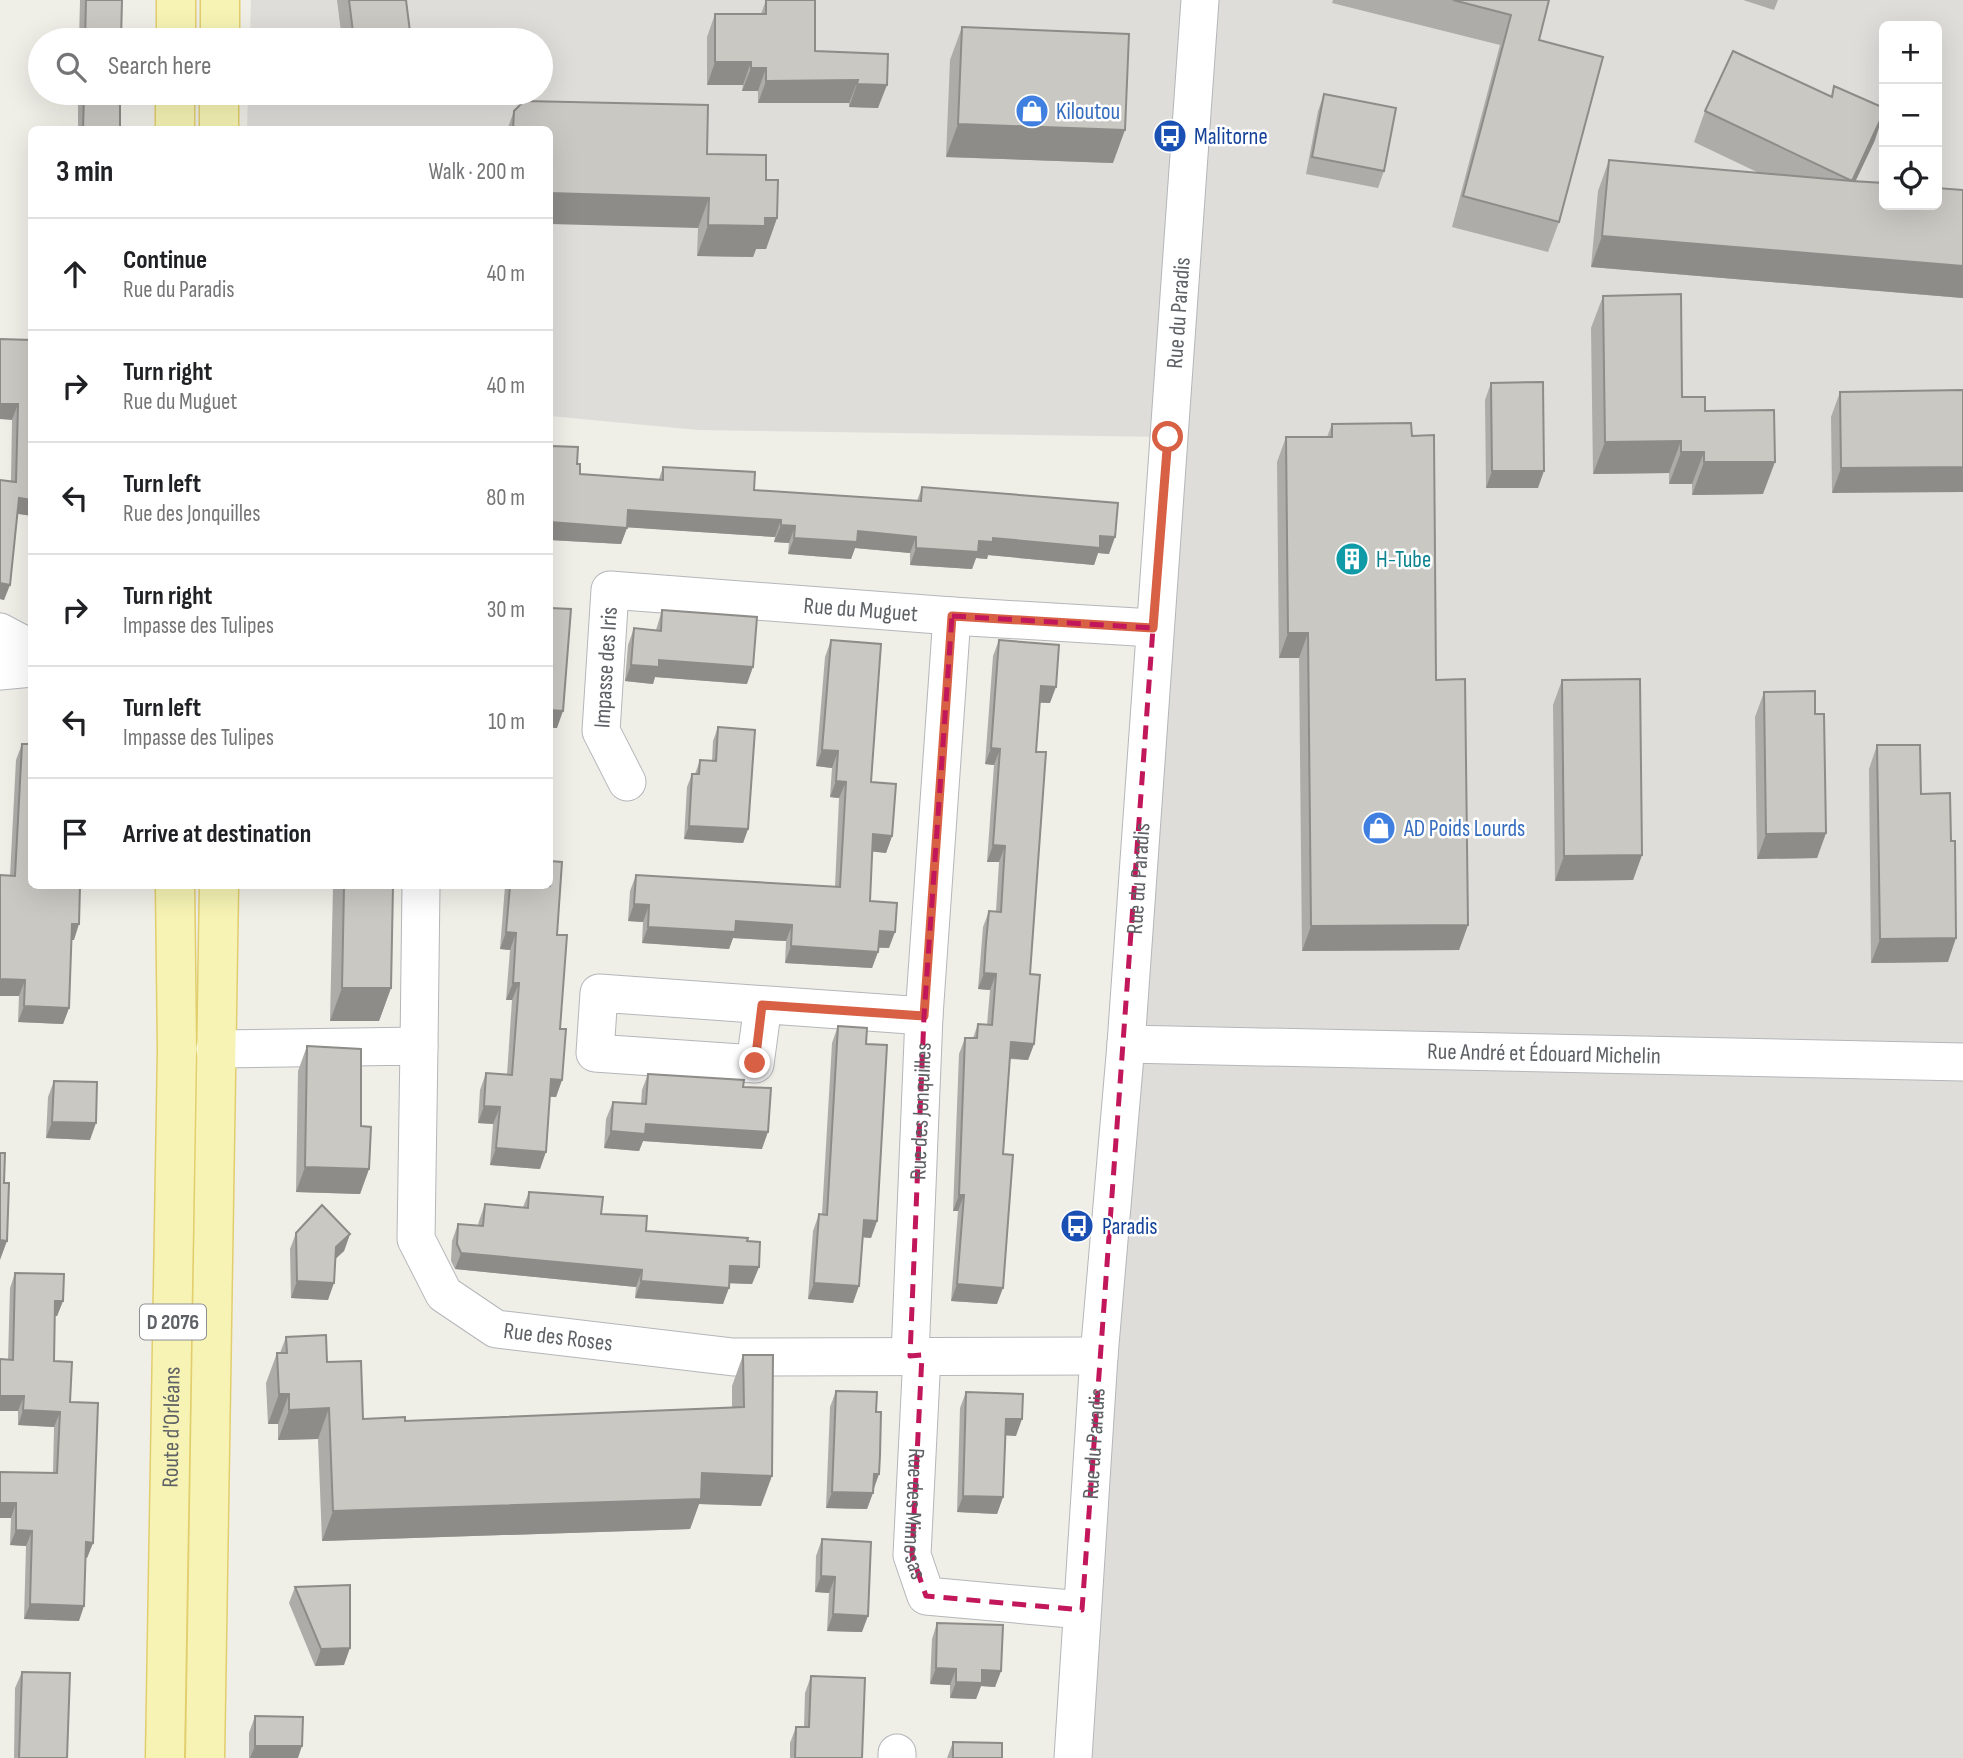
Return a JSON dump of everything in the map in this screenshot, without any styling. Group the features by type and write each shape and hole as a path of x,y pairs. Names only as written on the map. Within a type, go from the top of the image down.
{"main road":[{"path":"176,0 176,28"},
{"path":"220,0 220,28"},
{"path":"175,126 176,105"},
{"path":"219,105 219,126"},
{"name":"Route d'Orléans","path":"165,1758 177,1050 175,889"},
{"name":"Route d'Orléans","path":"205,1758 219,889"}],"street":[{"name":"Rue du Paradis","path":"1073,1758 1099,1356 1126,1044 1153,628 1200,0"},
{"name":"Rue du Muguet","path":"610,590 1153,628"},
{"name":"Impasse des Iris","path":"610,590 601,732 627,782"},
{"name":"Rue des Jonquilles","path":"916,1356 924,1016 952,616"},
{"path":"0,632 28,647"},
{"path":"0,671 28,668"},
{"name":"Rue des Roses","path":"421,889 416,1239 444,1294 496,1329 733,1357 1099,1356"},
{"path":"762,1005 924,1016"},
{"name":"Rue André et Édouard Michelin","path":"1126,1044 1963,1062"},
{"path":"215,1049 419,1046"},
{"name":"Rue des Mimosas","path":"916,1356 912,1555 926,1596 1082,1610"}],"highlighted area":[{"path":"952,616 1153,628 1082,1610 926,1596 912,1555 922,1355 910,1356 924,1016"}],"shaded area":[{"path":"251,0 1963,0 1963,1758 1073,1758 1168,437 698,430 553,416 553,126 247,126 248,105 553,105 553,28 250,28"}],"building":[{"path":"86,0 122,0 121,28 85,28"},
{"path":"349,0 406,0 410,28 352,28"},
{"path":"766,0 815,0 815,51 888,54 887,85 857,84 858,80 766,81 766,68 751,68 751,62 715,62 715,14 766,14"},
{"path":"1453,0 1549,0 1539,40 1603,57 1559,222 1463,196 1511,15"},
{"name":"Kiloutou","path":"962,27 1129,34 1125,130 958,124"},
{"path":"1733,51 1832,97 1834,86 1879,106 1879,123 1852,181 1705,111"},
{"path":"1324,94 1396,108 1384,171 1312,157"},
{"path":"553,102 708,105 707,154 766,155 766,180 778,180 777,218 765,218 765,226 708,225 709,198 553,193 553,126 513,126 514,111 520,105 553,105"},
{"path":"84,105 120,105 120,126 83,126"},
{"path":"1609,160 1879,183 1879,210 1942,210 1942,188 1963,190 1963,266 1602,236"},
{"path":"1681,294 1682,397 1705,397 1705,411 1774,410 1775,462 1704,462 1704,452 1681,452 1681,441 1605,442 1603,296"},
{"path":"0,339 28,340 28,499 19,498 10,585 0,583 0,480 16,482 18,404 0,404"},
{"path":"1543,382 1544,471 1492,471 1491,383"},
{"path":"1963,390 1963,467 1841,468 1840,392"},
{"path":"1411,423 1412,436 1434,435 1436,680 1465,679 1468,925 1311,926 1308,633 1288,633 1286,437 1332,437 1332,424"},
{"path":"553,446 578,447 577,464 580,464 580,474 663,480 663,467 755,472 754,490 921,501 922,487 1118,503 1115,537 1100,536 1100,548 993,538 993,542 979,541 978,552 916,548 916,537 858,531 857,542 794,538 795,526 781,525 781,520 628,510 627,528 553,522"},
{"path":"553,608 571,609 563,711 553,710"},
{"path":"662,610 757,617 753,667 659,660 659,667 631,665 634,628 661,631"},
{"path":"831,640 881,644 871,782 896,784 892,836 873,834 870,901 897,903 895,932 880,931 878,952 791,946 792,925 736,921 735,932 648,927 649,905 634,904 636,875 840,887 846,782 836,781 838,751 822,750"},
{"path":"999,640 1059,645 1056,687 1041,686 1036,752 1046,752 1030,974 1040,975 1034,1044 1011,1042 1003,1154 1013,1155 1003,1288 957,1284 964,1195 959,1195 965,1038 977,1038 978,1024 992,1025 996,974 984,973 986,942 989,911 1001,912 1005,846 993,845 1000,749 991,748"},
{"path":"1640,679 1642,855 1564,856 1562,680"},
{"path":"1815,691 1815,714 1824,714 1826,833 1766,834 1764,692"},
{"path":"718,727 755,730 748,829 689,826 692,774 699,774 700,760 716,761"},
{"path":"22,744 28,744 28,889 80,889 79,924 72,924 69,1008 24,1006 25,980 0,979 0,875 15,876"},
{"path":"1877,745 1920,745 1921,794 1950,793 1951,841 1955,841 1956,938 1880,939"},
{"path":"553,861 562,862 557,935 567,935 560,1029 566,1029 562,1080 551,1079 546,1152 496,1148 500,1107 484,1106 486,1073 512,1075 519,983 513,983 516,933 506,932 510,889 553,889"},
{"path":"344,889 393,889 391,988 342,988"},
{"path":"838,1026 867,1028 866,1044 887,1045 877,1221 864,1220 859,1286 814,1283 819,1214 827,1215"},
{"path":"307,1046 361,1049 361,1126 371,1127 369,1169 305,1167"},
{"path":"648,1074 744,1080 743,1087 771,1088 768,1132 646,1124 645,1134 611,1131 613,1102 646,1104"},
{"path":"54,1081 97,1082 96,1123 52,1122"},
{"path":"0,1153 5,1153 4,1183 9,1183 7,1241 0,1240"},
{"path":"529,1192 603,1197 601,1214 647,1216 646,1231 748,1238 747,1241 760,1242 759,1267 730,1266 729,1288 641,1281 642,1270 461,1253 457,1244 458,1224 483,1226 485,1204 528,1208"},
{"path":"322,1205 350,1234 336,1247 334,1283 297,1281 296,1233"},
{"path":"15,1273 64,1274 63,1301 55,1301 54,1361 72,1362 70,1402 98,1403 93,1543 86,1542 84,1606 30,1604 32,1531 16,1530 16,1503 0,1503 0,1472 57,1473 60,1412 23,1410 24,1396 0,1396 0,1359 13,1360"},
{"path":"326,1335 327,1362 361,1361 363,1419 405,1417 405,1421 744,1407 743,1355 773,1355 772,1476 702,1473 701,1499 333,1511 329,1408 289,1410 289,1394 279,1394 277,1353 287,1353 286,1337"},
{"path":"836,1391 877,1392 876,1412 881,1412 880,1455 879,1474 874,1474 873,1493 832,1492"},
{"path":"966,1392 1023,1394 1022,1419 1006,1419 1003,1497 963,1496"},
{"path":"822,1539 871,1542 868,1616 833,1614 835,1577 821,1576"},
{"path":"350,1585 350,1648 321,1649 295,1587"},
{"path":"937,1623 1003,1625 1001,1671 982,1670 982,1683 956,1682 956,1669 936,1668"},
{"path":"22,1672 70,1673 67,1758 19,1758"},
{"path":"811,1676 865,1678 862,1758 795,1758 796,1727 809,1727"},
{"path":"255,1716 303,1717 302,1746 255,1746"},
{"path":"953,1742 1002,1743 1002,1758 953,1758"}],"place":[{"name":"Kiloutou","path":"1032,111"},
{"name":"Malitorne","path":"1170,136"},
{"name":"H-Tube","path":"1352,559"},
{"name":"AD Poids Lourds","path":"1379,828"},
{"name":"Paradis","path":"1077,1226"}],"route":[{"path":"755,1063 762,1005 924,1016 952,616 1153,628 1168,437"}]}
